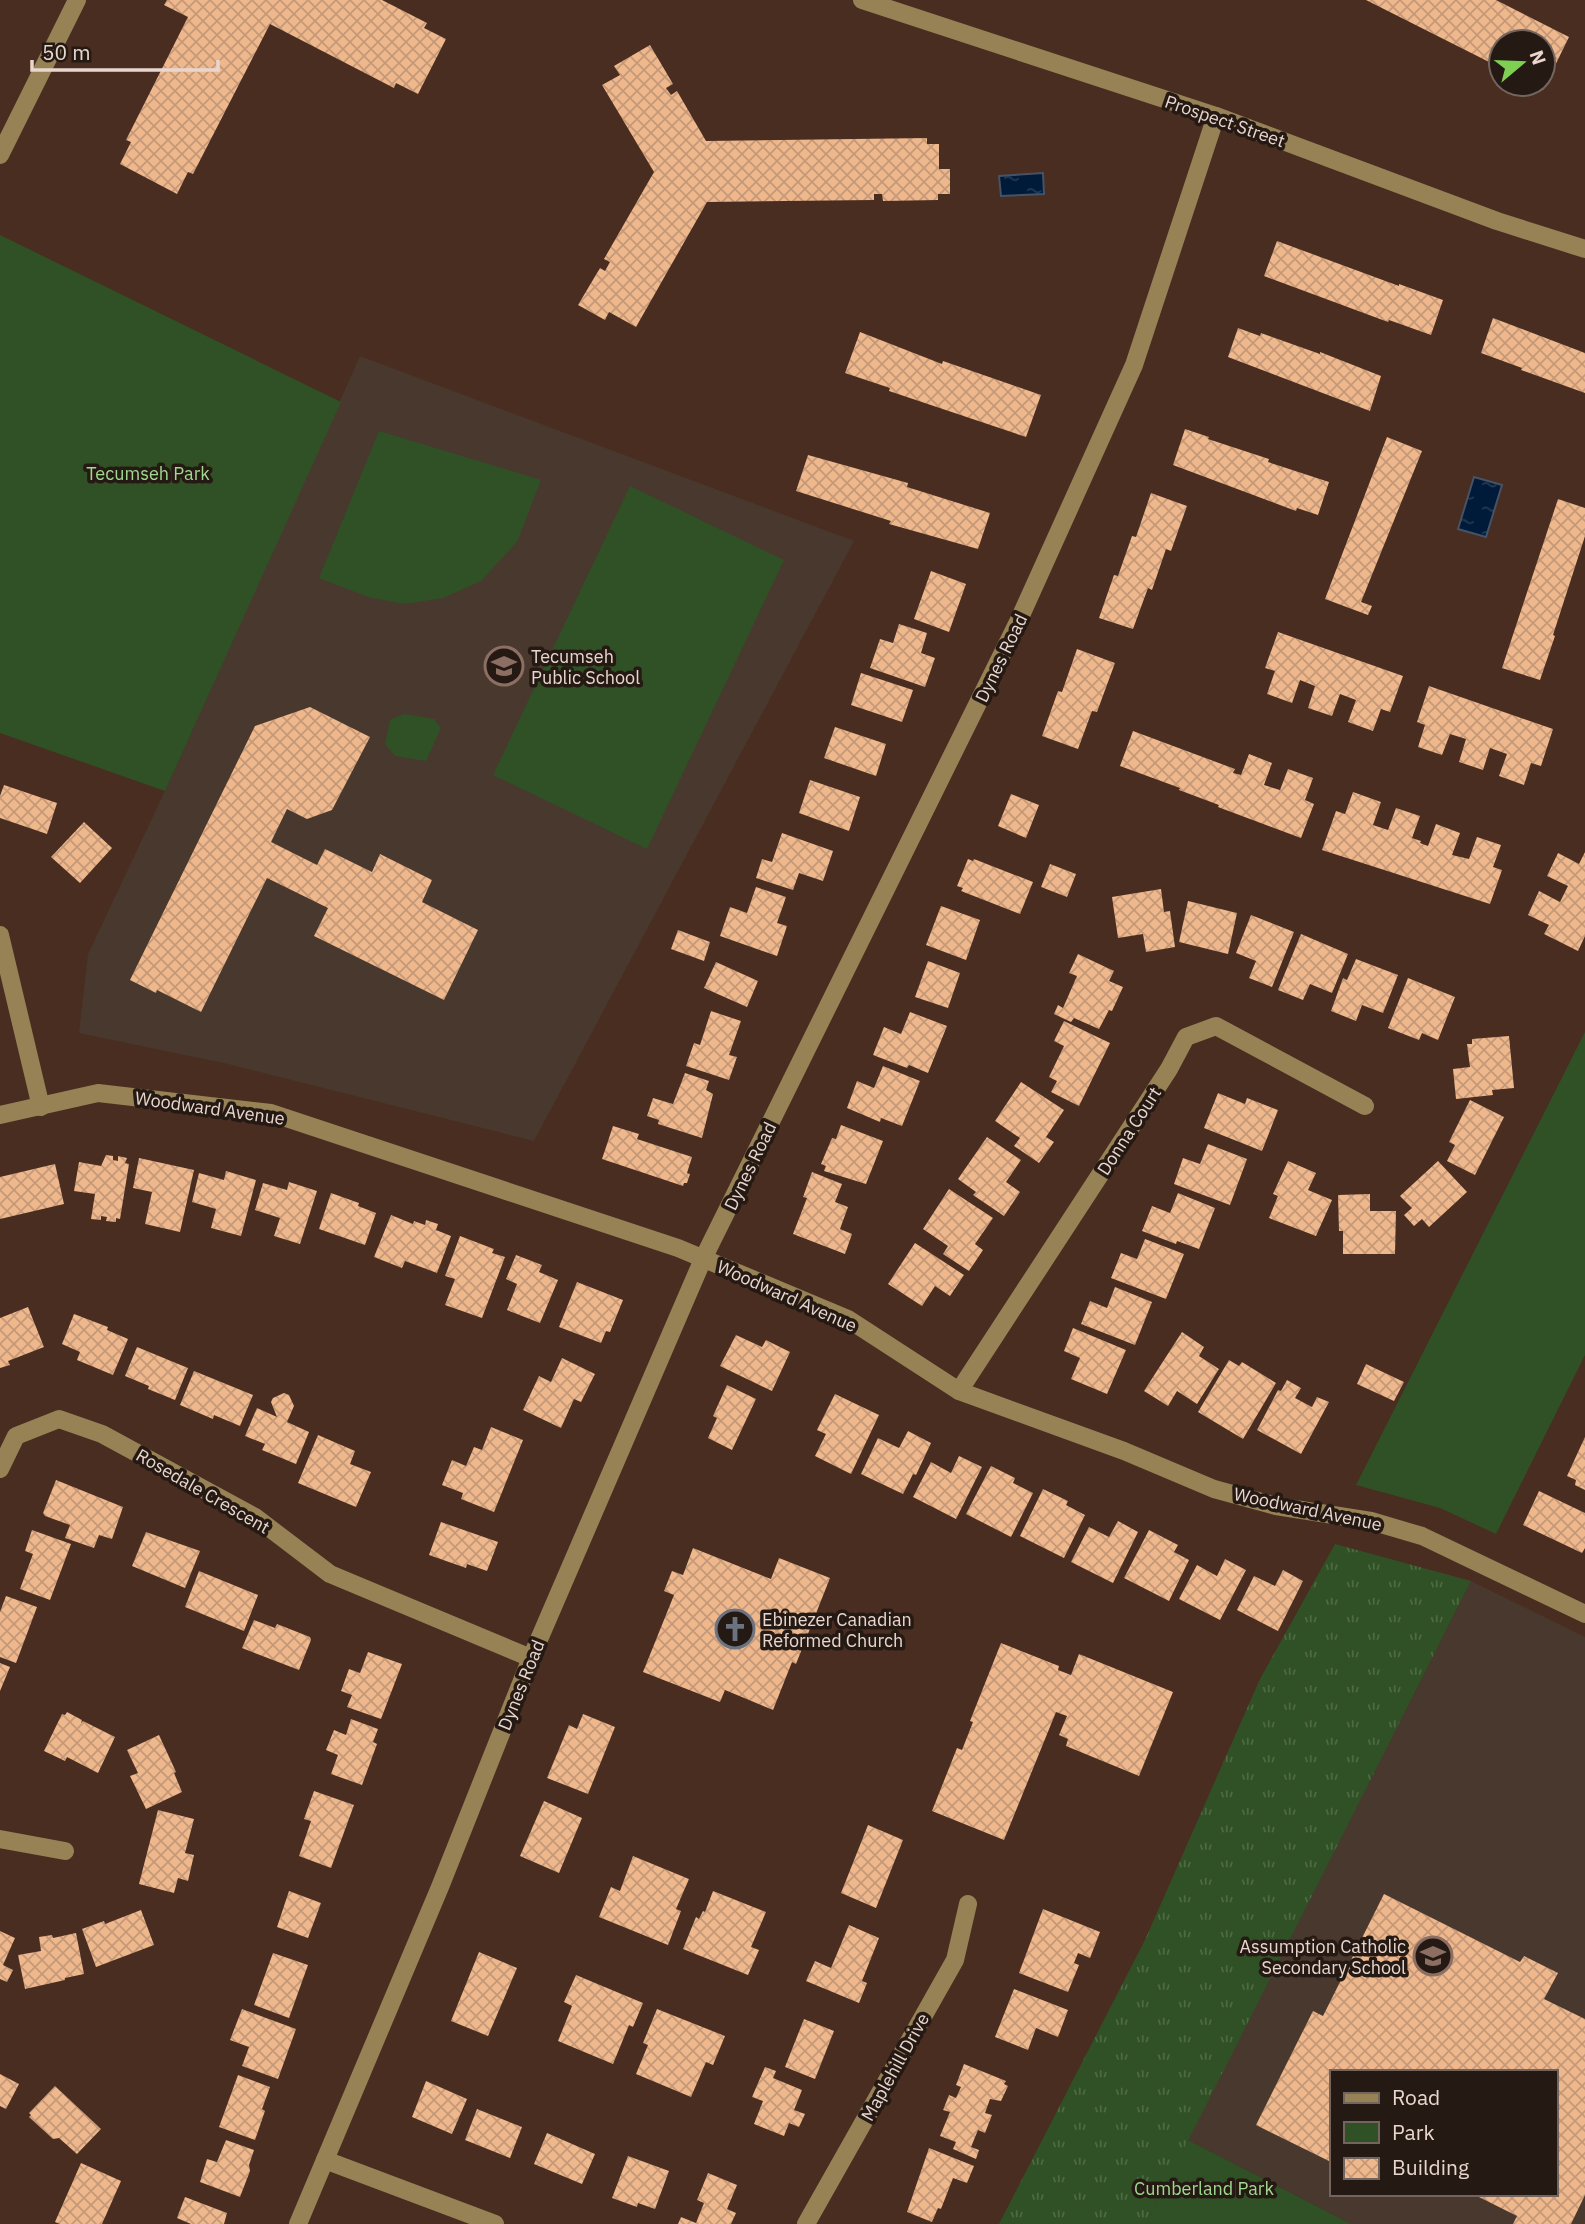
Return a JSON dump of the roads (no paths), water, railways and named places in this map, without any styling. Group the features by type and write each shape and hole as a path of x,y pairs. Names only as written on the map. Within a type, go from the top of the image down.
{"street":[{"path":"0,155 77,0"},
{"name":"Prospect Street","path":"862,0 1216,116 1497,221 1585,249"},
{"name":"Dynes Road","path":"298,2224 440,1887 531,1658 703,1259 1018,622 1129,377 1216,116"},
{"path":"0,935 41,1107"},
{"name":"Donna Court","path":"959,1391 1169,1069 1186,1037 1216,1026 1364,1106"},
{"name":"Woodward Avenue","path":"0,1115 98,1093 271,1113 665,1244 848,1319 959,1391 1124,1451 1214,1489 1276,1506 1371,1521 1422,1536 1585,1614"},
{"name":"Rosedale Crescent","path":"0,1469 16,1436 59,1419 102,1434 256,1517 330,1574 531,1658"},
{"path":"0,1839 65,1851"},
{"name":"Maplehill Drive","path":"806,2224 955,1960 968,1904"},
{"path":"325,2160 495,2224"}],"water":[{"path":"1043,173 1044,194 1001,196 999,176"},
{"path":"1474,477 1502,485 1486,537 1458,529"}],"place":[{"name":"Tecumseh Public School","path":"504,666"},
{"name":"Ebinezer Canadian Reformed Church","path":"735,1629"},
{"name":"Assumption Catholic Secondary School","path":"1433,1956"}],"park label":[{"name":"Tecumseh Park","path":"148,473"},
{"name":"Cumberland Park","path":"1204,2188"}]}
